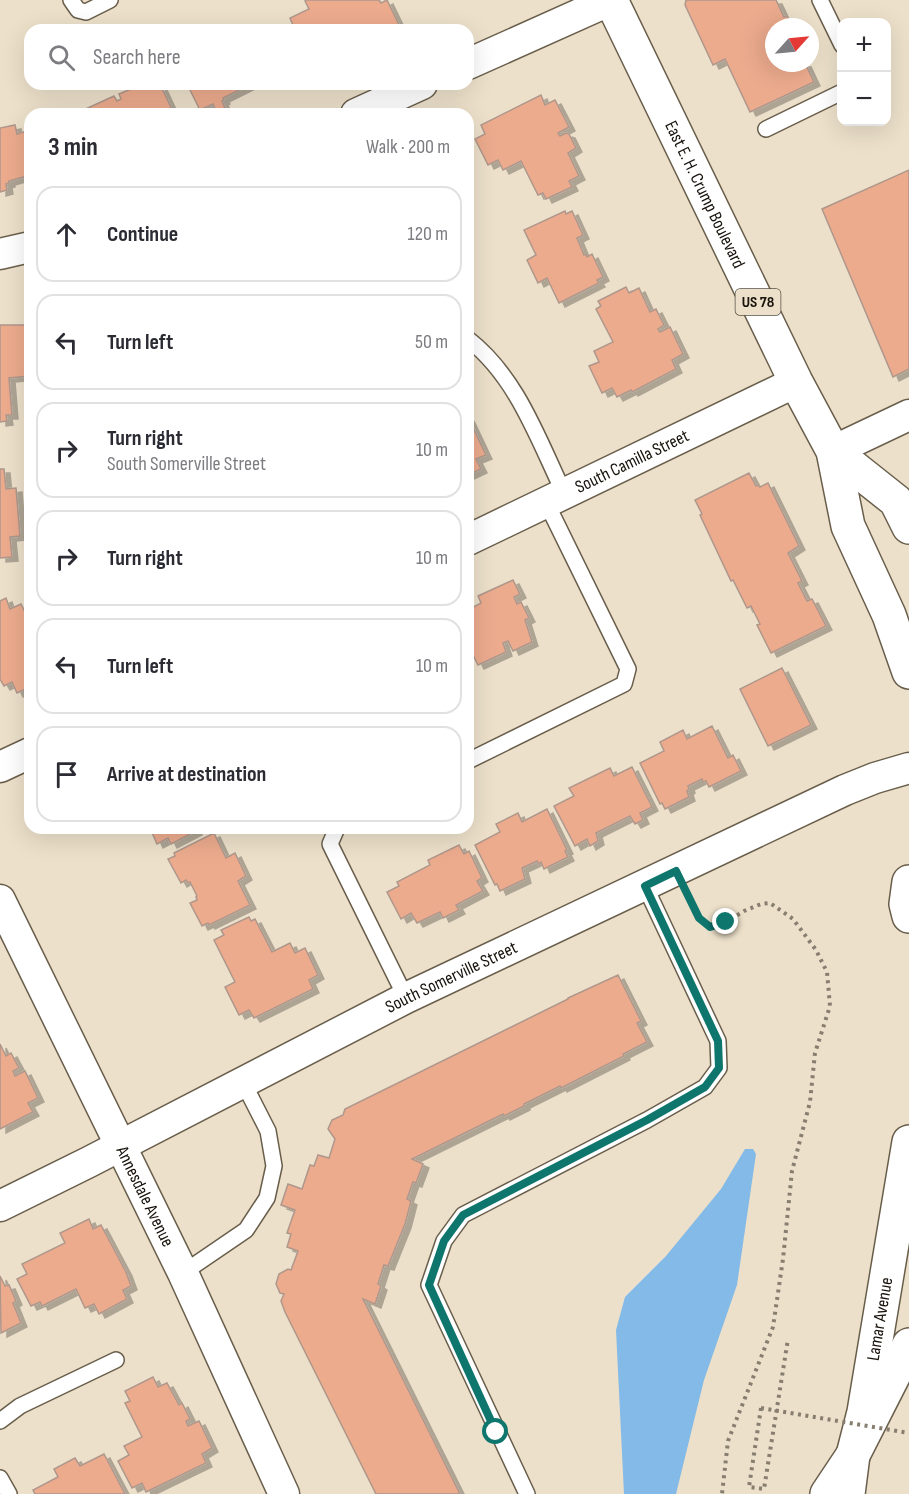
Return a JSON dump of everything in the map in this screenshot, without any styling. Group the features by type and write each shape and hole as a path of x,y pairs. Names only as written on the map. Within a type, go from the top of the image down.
{"main road":[{"name":"East E. H. Crump Boulevard","path":"611,0 796,382 833,451 849,526 890,615 909,672"},
{"name":"East E. H. Crump Boulevard","path":"833,451 896,501 909,527"},
{"path":"909,882 906,904 909,916"},
{"name":"Lamar Avenue","path":"848,1494 909,1142"},
{"path":"827,1494 853,1455 909,1345"}],"street":[{"path":"474,61 611,0"},
{"path":"369,108 409,90"},
{"path":"0,254 24,248"},
{"name":"South Camilla Street","path":"474,537 796,382"},
{"path":"833,451 909,415"},
{"path":"0,767 24,756"},
{"name":"South Somerville Street","path":"0,1206 406,998 845,790 909,768"},
{"name":"Annesdale Avenue","path":"0,900 183,1273 275,1490"}],"lane":[{"path":"71,0 78,10 86,12 110,0"},
{"path":"820,0 837,35"},
{"path":"766,129 837,94"},
{"path":"474,344 485,353 517,394 555,498 628,669 624,684 474,758"},
{"path":"335,834 330,844 406,998"},
{"path":"527,1494 429,1285 444,1241 463,1215 686,1098 705,1087 719,1068 718,1041 645,886"},
{"path":"183,1273 246,1230 267,1198 274,1166 268,1131 243,1082"},
{"path":"0,1421 20,1406 116,1360"},
{"path":"0,1478 9,1494"}],"path":[{"path":"676,871 699,918 710,927 726,922 744,910 770,903 793,919 816,950 827,972 830,1006 815,1053 810,1102 792,1171 773,1327 728,1440 722,1494"},
{"path":"788,1338 764,1490 748,1487 760,1408 909,1432"}],"water":[{"path":"745,1149 753,1149 756,1154 737,1285 704,1380 676,1494 624,1494 616,1330 625,1297 666,1256 721,1189"}],"building":[{"path":"306,0 379,0 381,3 387,0 399,24 292,24 290,18 309,9"},
{"path":"686,0 776,0 784,17 788,18 765,18 765,72 809,72 814,82 750,112 725,59 713,65 685,5"},
{"path":"129,90 163,90 171,108 88,108 114,96 117,101 121,99 119,94"},
{"path":"190,90 239,90 223,98 225,108 215,108 213,104 199,108"},
{"path":"541,95 545,105 555,100 569,127 558,133 560,136 569,134 576,148 568,153 579,176 569,181 572,187 546,199 543,193 538,195 521,161 503,170 498,160 488,165 475,139 485,134 481,125"},
{"path":"15,125 17,134 24,132 24,177 9,181 6,184 7,190 0,192 0,128"},
{"path":"909,170 909,369 893,377 822,209"},
{"path":"565,211 566,214 572,211 583,235 577,238 584,255 586,254 587,257 592,254 603,277 597,280 599,283 559,303 547,278 538,283 527,260 536,255 524,230"},
{"path":"626,287 629,293 639,288 650,312 656,309 664,325 658,329 660,332 670,327 683,354 672,360 676,369 632,392 631,390 617,397 612,388 602,393 589,366 599,362 594,351 613,342 596,309 601,306 598,301"},
{"path":"0,325 24,325 24,377 9,378 12,415 6,415 7,421 0,422"},
{"path":"474,430 486,455 476,459 481,469 474,472"},
{"path":"0,469 4,469 6,489 16,488 20,536 10,537 12,557 0,558"},
{"path":"749,473 756,486 760,487 768,483 799,546 788,553 802,581 798,583 807,601 812,599 826,626 771,653 757,625 760,624 751,606 747,608 733,580 731,581 695,500"},
{"path":"513,580 520,594 514,597 517,604 521,602 529,618 525,620 532,642 513,651 508,641 503,643 506,652 478,665 474,657 474,607 481,603 478,596"},
{"path":"6,598 10,609 21,604 24,610 24,690 17,693 12,682 4,686 0,679 0,601"},
{"path":"782,668 811,725 768,746 740,689"},
{"path":"712,726 728,758 733,755 741,771 709,787 702,779 688,786 689,797 665,809 662,803 660,804 640,763 664,751 660,742 683,730 687,739"},
{"path":"632,767 652,807 640,813 643,820 635,824 630,816 596,833 598,841 590,846 587,839 575,846 554,806 574,796 569,788 610,768 614,776"},
{"path":"547,809 567,850 565,851 568,857 544,869 541,862 539,864 537,861 522,868 525,879 500,891 475,845 500,832 496,824 518,813 522,822"},
{"path":"153,834 190,834 171,844 168,838 157,844"},
{"path":"214,834 226,858 235,853 246,876 238,881 250,905 209,925 208,923 202,926 190,903 197,900 197,896 190,882 186,880 181,883 168,859 175,856 174,853"},
{"path":"459,845 464,854 469,851 482,878 477,881 483,891 456,905 459,910 443,918 440,912 417,923 411,913 401,919 387,892 399,886 397,882 430,865 428,860"},
{"path":"249,917 251,921 255,919 272,952 290,943 295,953 305,948 318,975 309,980 313,989 254,1018 249,1010 239,1015 225,987 235,982 214,940 224,935 221,930"},
{"path":"618,975 641,1021 637,1023 647,1042 561,1088 560,1086 504,1116 503,1114 412,1159 423,1164 407,1199 411,1201 405,1224 388,1266 384,1265 375,1304 363,1299 460,1494 376,1494 285,1312 281,1301 284,1294 280,1293 276,1284 279,1274 288,1269 291,1270 298,1251 287,1247 291,1234 287,1233 295,1210 281,1205 288,1184 302,1189 310,1165 314,1166 318,1155 329,1158 335,1139 328,1129 332,1120 343,1115 345,1109"},
{"path":"0,1044 6,1056 11,1053 19,1068 13,1071 15,1076 25,1071 38,1098 28,1103 33,1112 0,1129"},
{"path":"89,1219 93,1229 101,1225 126,1272 131,1286 123,1290 127,1299 99,1314 94,1304 85,1308 76,1289 42,1306 40,1302 31,1306 17,1279 27,1274 22,1264 65,1243 60,1233"},
{"path":"0,1276 5,1286 9,1285 16,1301 13,1303 21,1323 1,1333"},
{"path":"153,1377 158,1387 167,1383 179,1405 182,1403 190,1419 186,1421 188,1426 199,1421 212,1448 202,1454 206,1463 146,1492 142,1483 132,1488 118,1461 129,1455 124,1446 142,1437 125,1403 130,1401 125,1391"},
{"path":"104,1454 125,1494 35,1494 33,1490 58,1477 54,1469 75,1458 80,1466"}],"route":[{"path":"496,1432 429,1285 444,1241 463,1215 647,1120 705,1087 719,1068 718,1041 645,886 676,871 699,918 710,927 726,922"}]}
